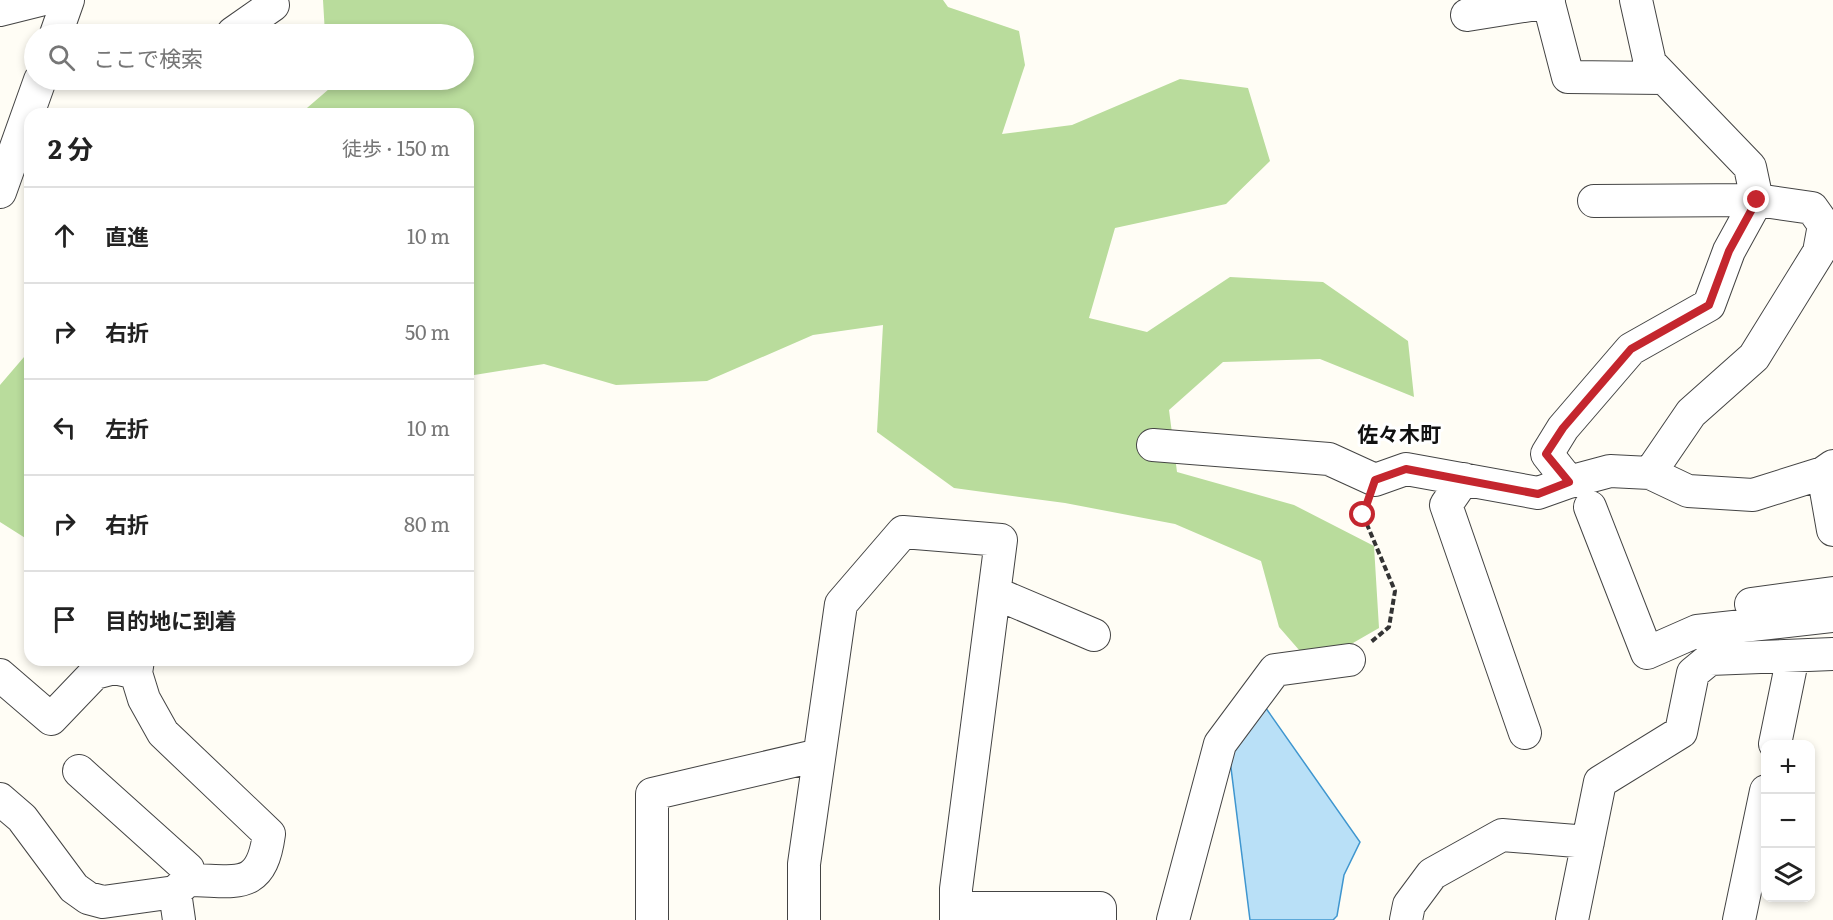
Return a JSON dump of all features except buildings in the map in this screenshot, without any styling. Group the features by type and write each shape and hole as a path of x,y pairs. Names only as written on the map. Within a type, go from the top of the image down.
{"street":[{"path":"0,10 40,0"},
{"path":"60,24 68,0"},
{"path":"246,24 273,5 271,0"},
{"path":"1569,482 1546,454 1563,428 1631,349 1709,305 1729,251 1757,200 1750,167 1650,63 1636,0"},
{"path":"1467,15 1549,1 1568,77 1664,78"},
{"path":"30,108 36,90"},
{"path":"0,192 24,125"},
{"path":"1594,201 1757,200 1812,208 1824,225 1819,252 1754,357 1691,413 1650,473"},
{"path":"1153,445 1329,459 1375,480 1406,469 1538,494 1569,482 1610,471 1650,473 1688,491 1753,495 1828,469 1833,530"},
{"path":"1464,479 1446,505 1525,733"},
{"path":"1590,507 1647,653 1697,631 1833,616"},
{"path":"804,920 804,864 841,604 903,532 1001,540 956,914 1100,908 1100,920"},
{"path":"994,593 1094,635"},
{"path":"1696,611 1833,593"},
{"path":"1572,920 1600,782 1682,732 1694,674 1710,659 1833,654"},
{"path":"1776,740 1793,656"},
{"path":"1173,920 1220,744 1275,670 1349,660"},
{"path":"0,675 51,719 95,673 114,668 137,667 144,699 163,733 269,834 266,858 257,873 243,880 180,897 103,902 88,898 74,888 22,818 0,799"},
{"path":"652,920 652,794 819,755"},
{"path":"79,771 188,869 180,897"},
{"path":"1739,920 1765,794"},
{"path":"1406,920 1409,905 1432,874 1503,835 1588,842"}],"path":[{"path":"1349,660 1389,627 1395,591 1363,515 1375,480"}],"green space":[{"path":"323,0 943,0 948,7 1019,31 1025,65 1002,134 1072,125 1180,79 1248,88 1270,161 1226,204 1115,228 1089,318 1147,332 1230,277 1323,282 1408,341 1414,397 1320,359 1223,362 1169,410 1177,472 1294,505 1374,546 1379,628 1313,666 1279,627 1261,561 1175,524 1065,503 954,488 877,432 883,325 813,335 707,381 616,385 544,364 474,375 474,108 307,108 328,90 474,90 474,24 324,24"},
{"path":"24,357 24,537 0,522 0,385"}],"water":[{"path":"1263,704 1360,842 1344,875 1337,916 1333,920 1250,920 1229,752"}],"district":[{"name":"佐々木町","path":"1399,435"}],"route":[{"path":"1363,515 1375,480 1406,469 1538,494 1569,482 1546,454 1563,428 1631,349 1709,305 1729,251 1757,200"}]}
